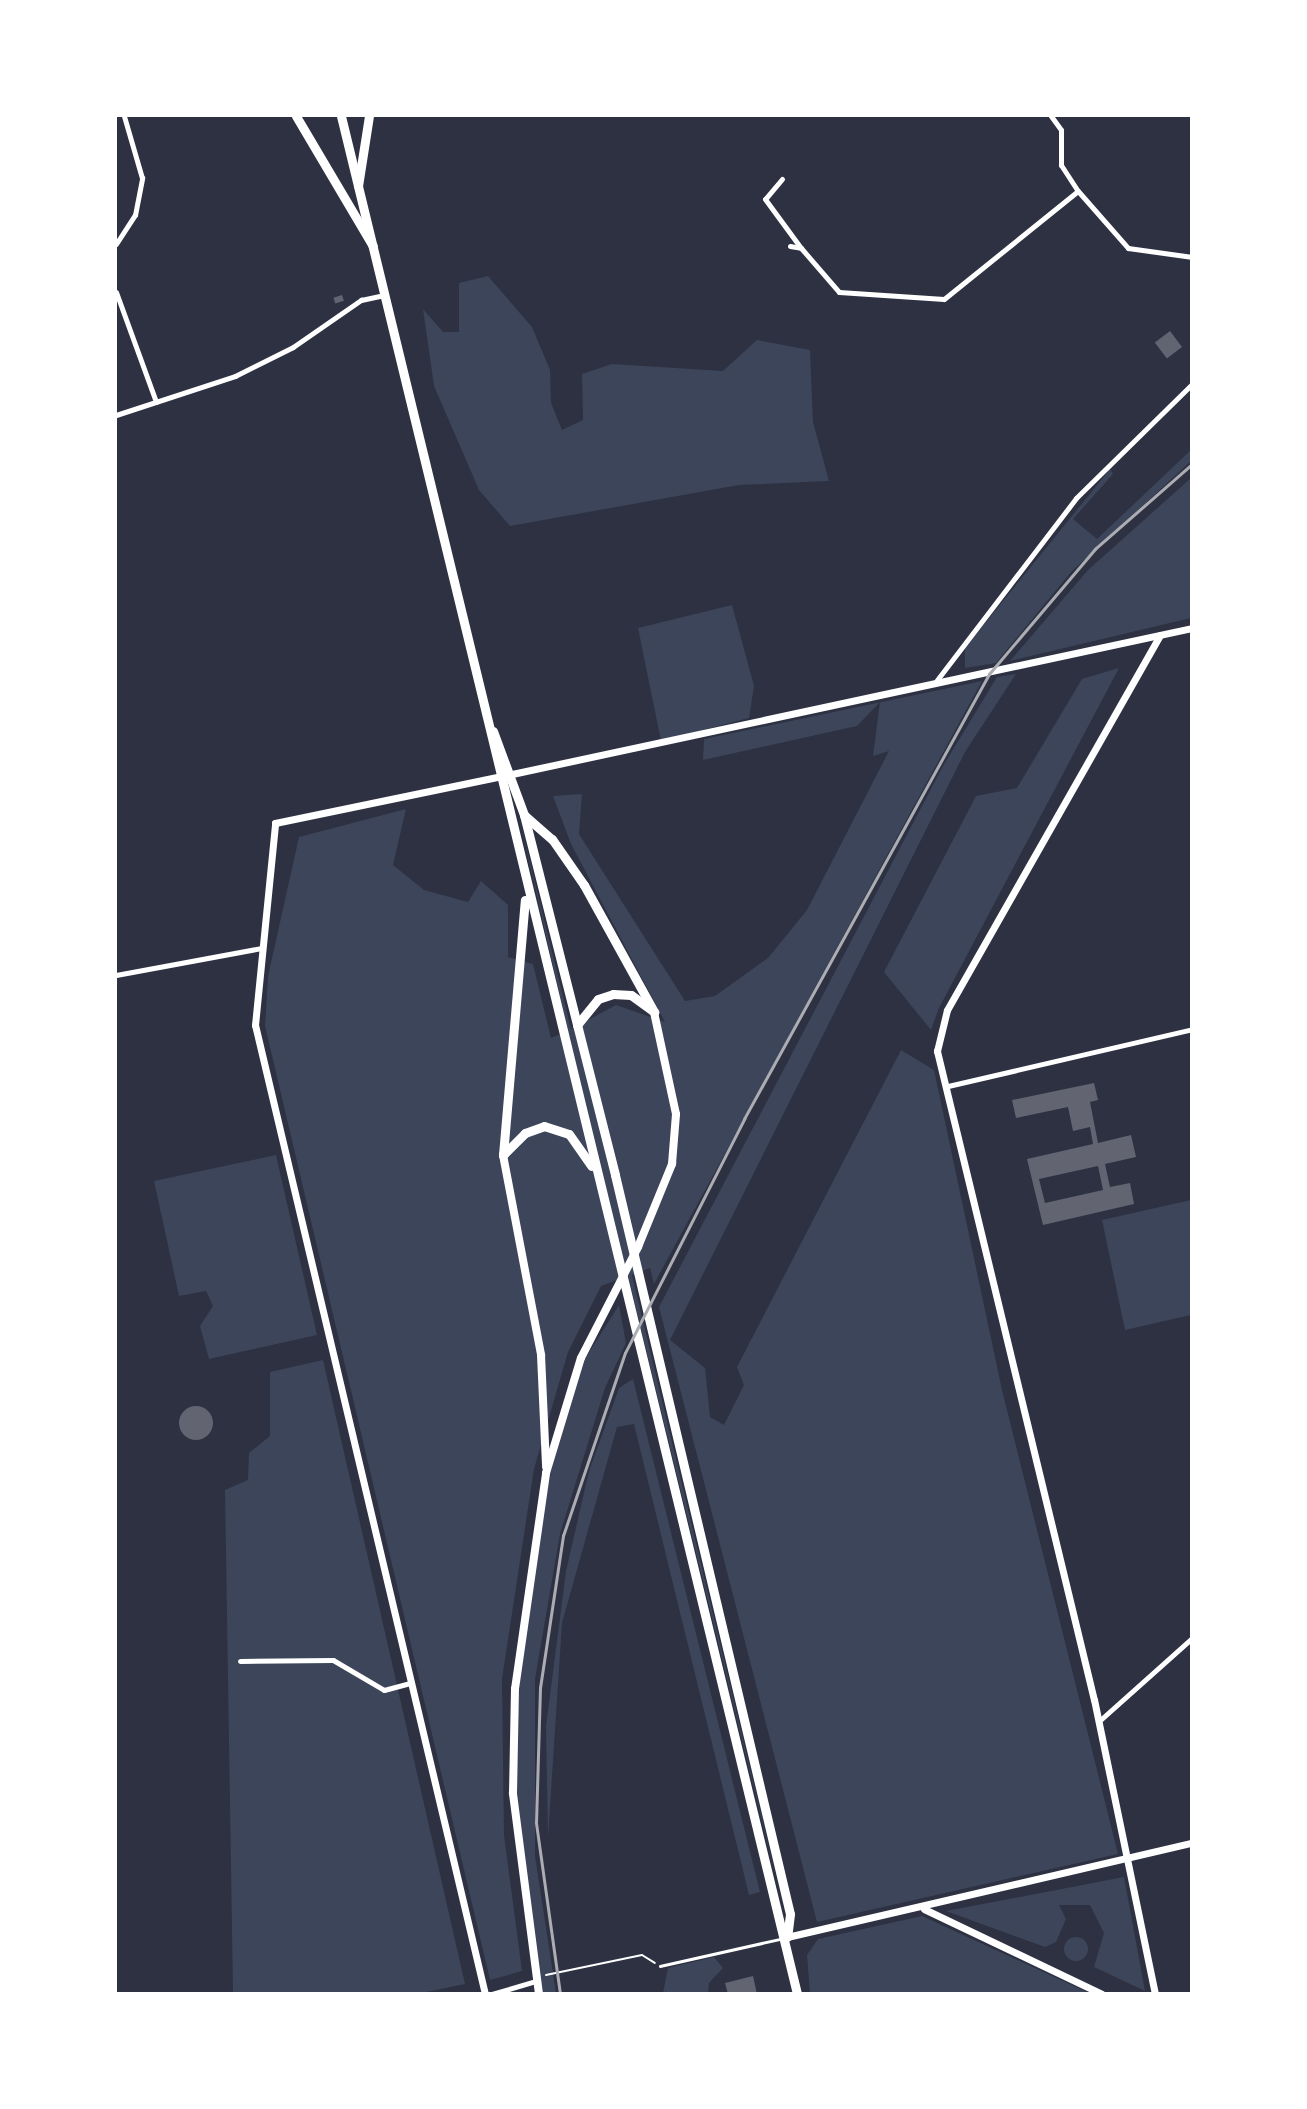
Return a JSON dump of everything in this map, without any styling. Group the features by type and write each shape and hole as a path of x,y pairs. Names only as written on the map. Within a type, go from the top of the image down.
{"main road":[{"path":"296,116 373,246"},
{"path":"341,116 492,729 498,777 598,1176 776,1918 787,1937"},
{"path":"358,186 369,116"},
{"path":"492,729 512,774 524,816 617,1189 790,1914 787,1937 797,1993"},
{"path":"498,777 512,774"},
{"path":"524,816 552,839 584,885 654,1012 676,1114 671,1164 638,1247 581,1357 546,1473 514,1689 513,1793 539,1993"},
{"path":"526,894 503,1155 541,1355 546,1473"},
{"path":"577,1025 598,999 613,994 631,995 654,1012"},
{"path":"503,1155 525,1133 544,1126 569,1134 598,1176"}],"street":[{"path":"116,244 135,215 142,178 124,116"},
{"path":"1051,116 1061,130 1061,166 1078,191 1128,248 1192,257"},
{"path":"782,179 765,199 839,292 944,299 1078,191"},
{"path":"790,246 802,248"},
{"path":"116,292 156,402"},
{"path":"116,415 234,376 293,347 361,300 385,295"},
{"path":"937,680 1076,498 1192,384"},
{"path":"512,774 937,680 1192,628"},
{"path":"1155,1993 1098,1722 948,1086 937,1051 947,1010 1160,635"},
{"path":"485,1993 254,1025 275,823 498,777"},
{"path":"116,975 262,948"},
{"path":"948,1086 1192,1029"},
{"path":"1098,1722 1192,1638"},
{"path":"240,1661 333,1660 372,1686 411,1683"},
{"path":"787,1937 924,1909 1192,1843"},
{"path":"924,1909 1102,1993"},
{"path":"492,1993 536,1981"}],"lane":[{"path":"660,1966 787,1937"}],"path":[{"path":"556,1973 642,1955 660,1966"}],"shaded area":[{"path":"488,276 532,327 550,370 551,403 562,430 583,420 582,374 612,364 723,371 757,340 810,350 813,422 829,481 739,485 510,526 479,490 434,386 423,309 443,332 459,332 459,283"},
{"path":"1191,450 1191,461 1072,571 996,663 965,668 965,648 1110,469 1113,474 1073,519 1097,539"},
{"path":"1191,478 1191,618 1010,661 1088,570"},
{"path":"732,605 754,686 749,718 661,741 638,628"},
{"path":"1119,668 939,1008 931,1030 884,972 976,796 1017,788 1082,679"},
{"path":"1016,674 965,752 670,1340 705,1368 710,1417 724,1425 744,1385 737,1367 901,1050 934,1070 1002,1390 1118,1854 817,1922 659,1307 943,766 997,677"},
{"path":"982,681 654,1284 650,1268 632,1275 784,1911 628,1276 601,1286 568,1352 534,1469 502,1679 504,1835 522,1971 490,1980 265,1026 268,976 299,837 406,809 393,865 424,890 468,902 481,881 508,905 508,957 533,964 551,1038 568,1031 516,805 571,1029 616,1005 665,1022 571,844 553,796 582,794 579,834 685,1001 715,996 768,958 807,910 889,751 873,756 880,702"},
{"path":"880,702 857,726 703,760 704,739"},
{"path":"276,1155 317,1335 209,1359 200,1326 213,1306 206,1291 179,1296 154,1181"},
{"path":"1191,1200 1191,1315 1125,1330 1102,1220"},
{"path":"619,1305 626,1343 605,1388 560,1534 535,1679 535,1856 556,1993 542,1993 513,1777 525,1614 557,1438 583,1362"},
{"path":"323,1360 465,1984 417,1994 233,1993 225,1490 248,1480 249,1453 270,1436 270,1372"},
{"path":"633,1379 760,1892 749,1895 634,1424 617,1427 562,1623 548,1838 546,1726 566,1571 589,1471 619,1388"},
{"path":"1124,1877 1145,1991 1094,1967 1104,1933 1090,1905 1059,1905 1066,1919 1056,1942 1045,1947 946,1911"},
{"path":"922,1916 1089,1993 810,1993 807,1955 818,1939"},
{"path":"1076,1937 1084,1941 1088,1949 1084,1957 1076,1961 1068,1957 1064,1949 1068,1941"},
{"path":"714,1957 723,1968 709,1983 708,1993 663,1993 668,1968"}],"building":[{"path":"342,295 344,301 335,303 333,298"},
{"path":"1170,331 1182,347 1167,358 1155,342"},
{"path":"1094,1083 1098,1100 1090,1102 1098,1143 1131,1135 1136,1157 1105,1164 1110,1187 1130,1183 1134,1204 1043,1225 1027,1159 1093,1144 1090,1127 1073,1131 1068,1107 1016,1118 1012,1100","holes":["1098,1166 1103,1190 1045,1203 1039,1179"]},
{"path":"196,1406 208,1411 213,1423 208,1435 196,1440 184,1435 179,1423 184,1411"},
{"path":"753,1976 757,1994 728,1994 725,1983"}],"railway":[{"path":"560,1994 536,1823 540,1688 563,1536 625,1353 744,1119 989,674 1095,549 1192,464"}]}
